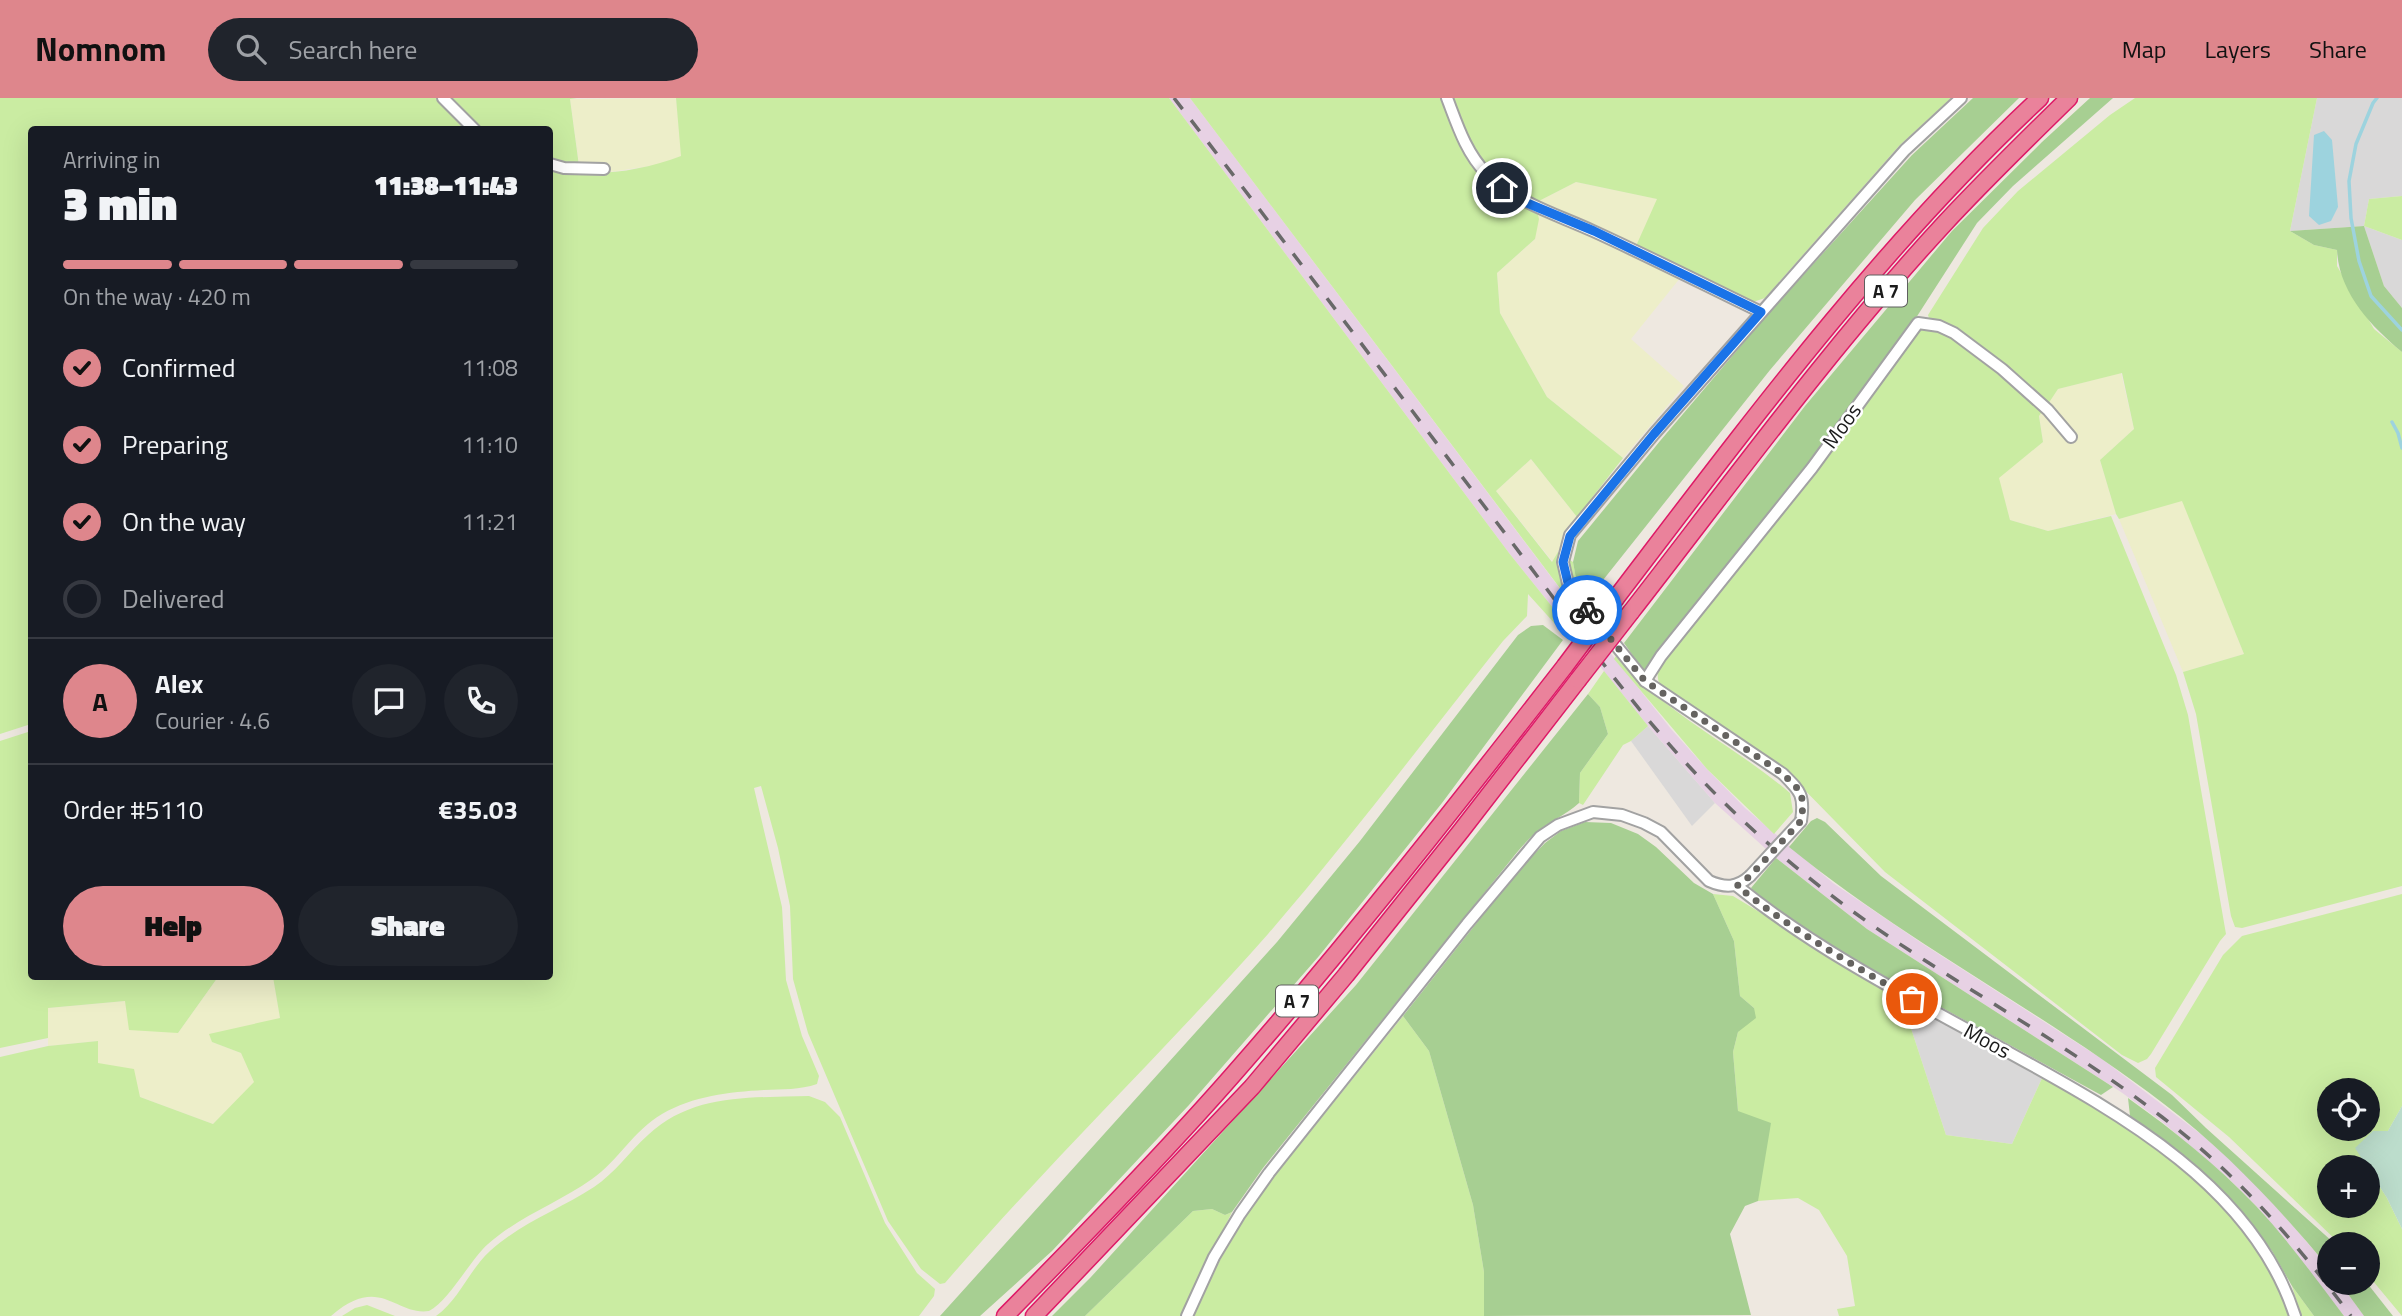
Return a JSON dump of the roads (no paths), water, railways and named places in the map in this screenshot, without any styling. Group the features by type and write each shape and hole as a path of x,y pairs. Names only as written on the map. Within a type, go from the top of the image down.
{"highway":[{"name":"A 7","path":"1005,1316 1238,1070 1381,899 1565,666 1780,386 1854,296 1929,210 2040,98"},
{"name":"A 7","path":"1034,1316 1252,1087 1354,965 1798,397 1961,206 2069,98"}],"street":[{"path":"443,98 471,126"},
{"path":"1447,98 1468,149 1484,171 1502,188 1527,203 1594,231 1761,312"},
{"path":"1187,1316 1214,1257 1269,1173 1467,924 1540,837 1558,825 1593,812 1622,815 1661,832 1709,881 1718,885 1737,886 1750,876 1801,821 1801,792 1783,774 1645,681 1569,587 1563,562 1570,536 1654,434 1905,150 1961,98"},
{"path":"553,165 564,168 604,169"},
{"name":"Moos","path":"1645,681 1661,656 1811,468 1918,324 1939,326 1954,333 2002,369 2049,410 2071,437"},
{"name":"Moos","path":"1737,886 1851,965 2062,1081 2138,1127 2214,1189 2268,1254 2295,1316"}],"water":[{"path":"2324,131 2332,140 2338,207 2331,221 2319,225 2309,216 2314,135"}],"waterway":[{"path":"2377,98 2356,144 2349,181 2351,218 2359,261 2371,296 2402,330"},
{"path":"2392,422 2402,448"}],"railway":[{"path":"1174,98 1616,680 1704,782 1767,843 1851,910 1905,948 2127,1091 2189,1139 2264,1210 2351,1316"}]}
